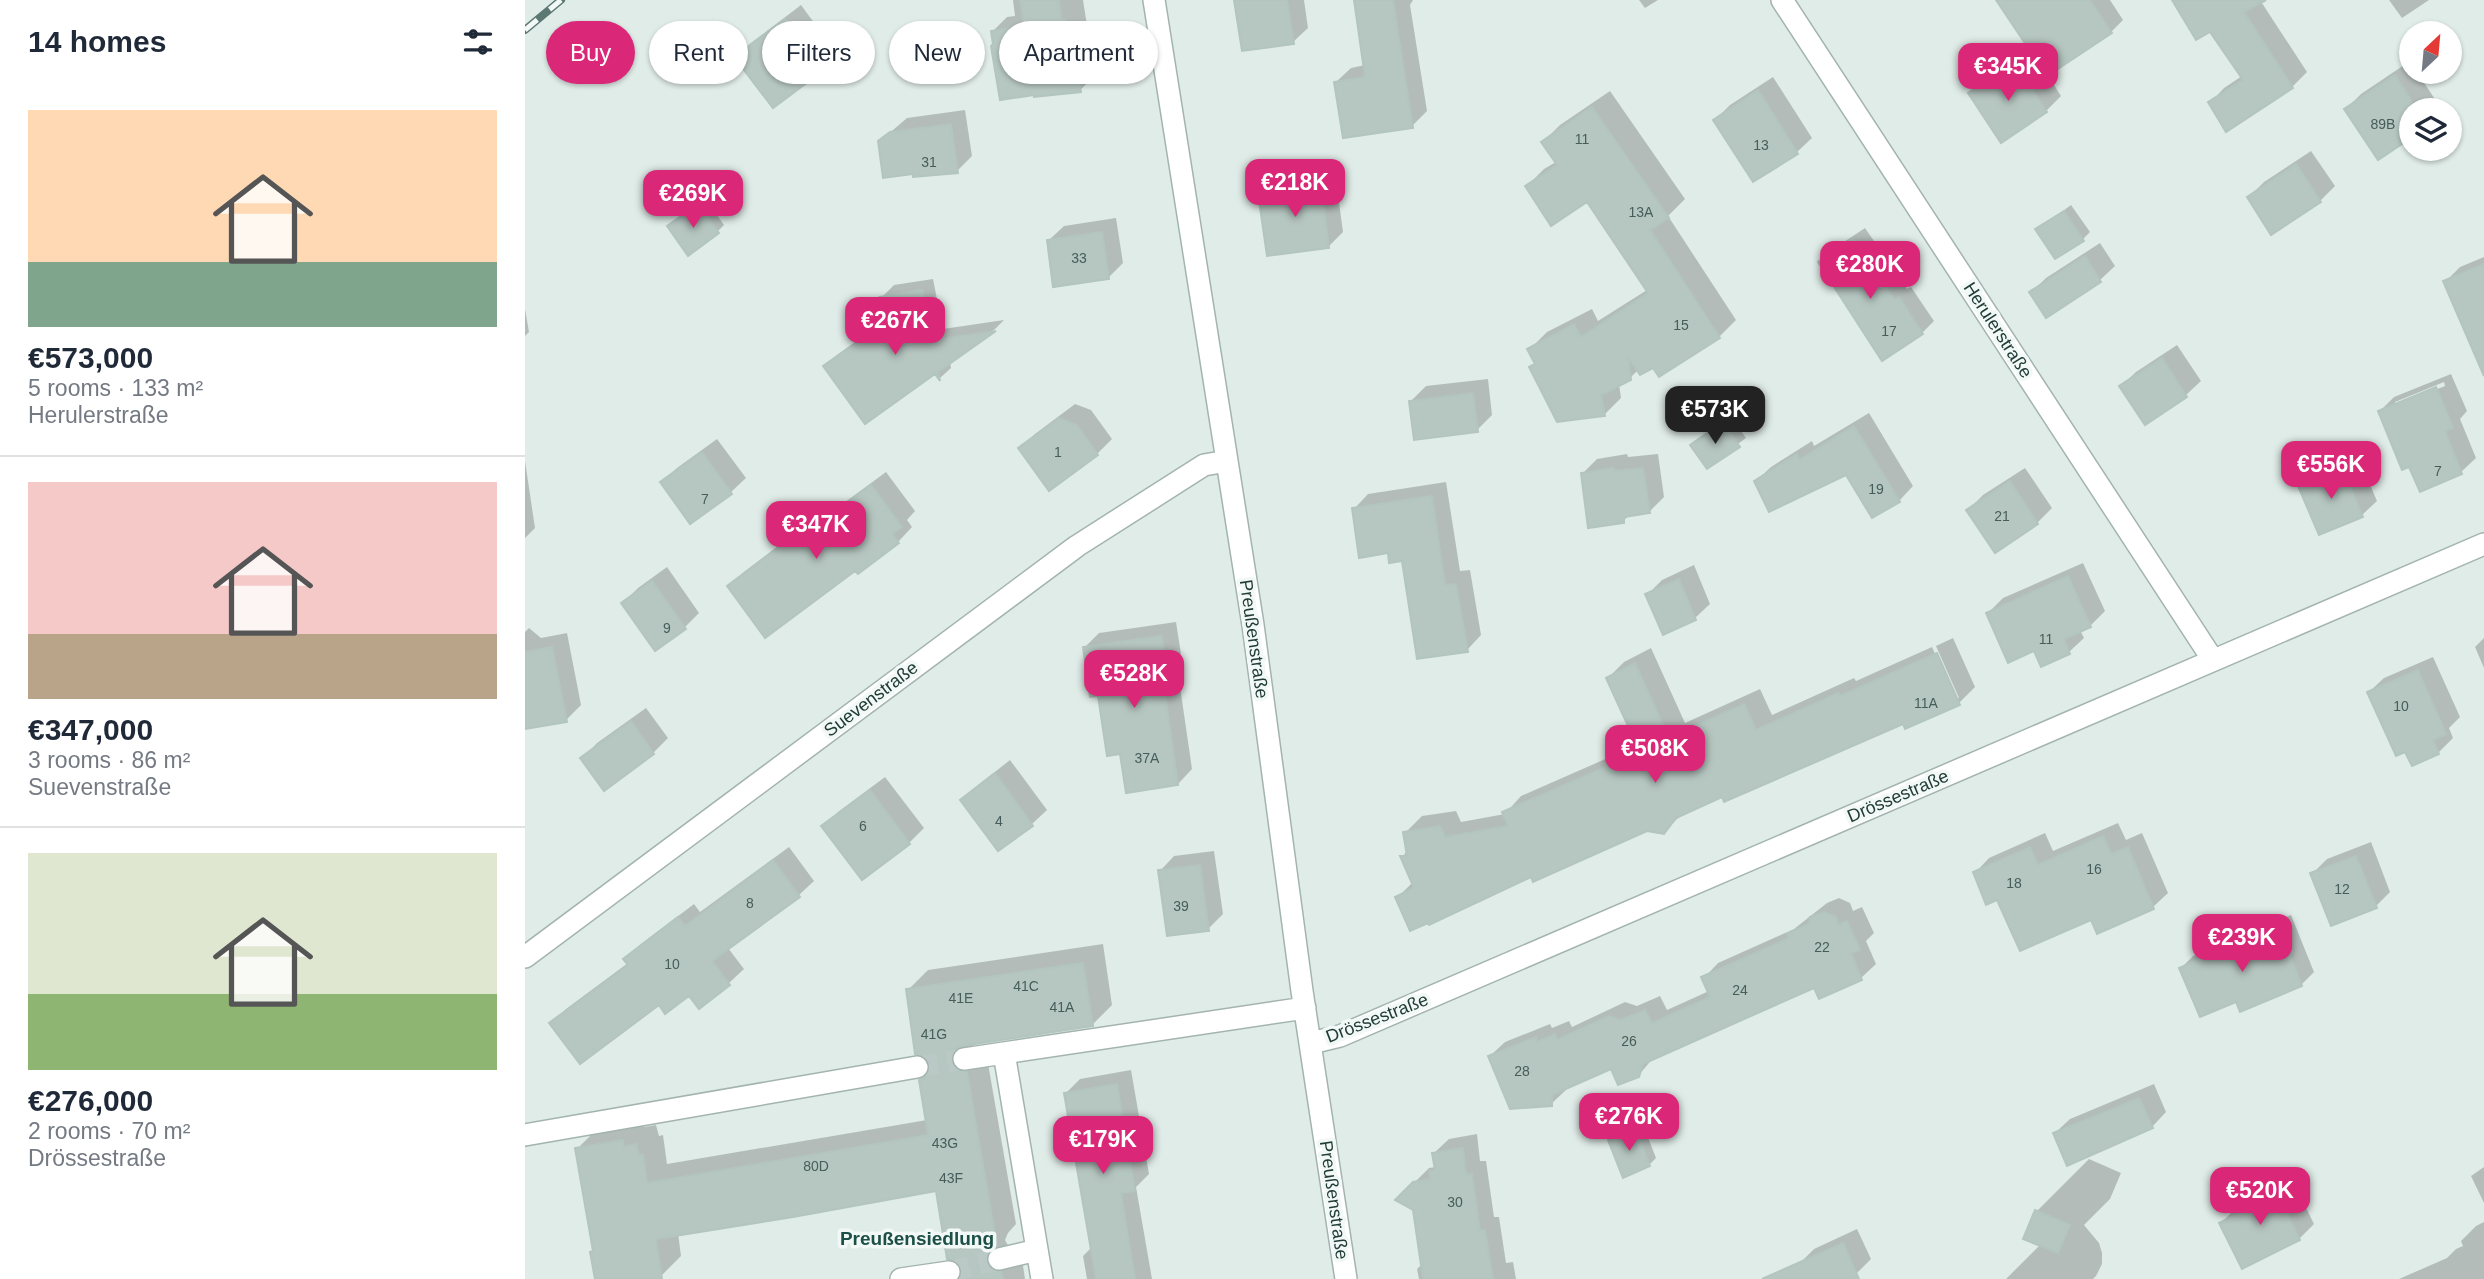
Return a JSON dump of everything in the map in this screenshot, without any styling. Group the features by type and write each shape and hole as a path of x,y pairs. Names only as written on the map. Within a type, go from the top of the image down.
{"street":[{"name":"Preußenstraße","path":"1154,0 1258,666 1346,1279"},
{"name":"Herulerstraße","path":"1781,0 2213,660"},
{"name":"Suevenstraße","path":"525,957 1077,546 1204,465 1227,461"},
{"name":"Drössestraße","path":"1311,1043 1340,1036 2484,544"},
{"path":"964,1059 1305,1008"},
{"path":"1004,1054 1042,1279"},
{"path":"525,1135 917,1067"},
{"path":"999,1259 1037,1250"},
{"path":"901,1279 949,1272"}],"building":[{"path":"1020,0 1059,0 1061,20 1065,21 1023,21"},
{"path":"1234,0 1287,0 1294,44 1242,51"},
{"path":"1354,0 1393,0 1413,128 1343,138 1334,82 1365,77"},
{"path":"1996,0 2090,0 2112,33 2047,76"},
{"path":"2172,0 2266,0 2244,12 2293,88 2226,132 2208,102 2243,80 2210,32 2196,40"},
{"path":"999,30 999,84 1080,84 1081,92 1000,100 991,31"},
{"path":"762,36 762,84 805,84 773,108 748,75 748,47"},
{"path":"2015,63 2047,112 2001,143 1968,93"},
{"path":"2395,75 2410,98 2399,98 2399,146 2378,160 2344,109"},
{"path":"1758,90 1798,154 1753,182 1713,120"},
{"path":"1592,107 1669,218 1650,230 1720,338 1659,377 1653,368 1640,375 1628,357 1631,380 1601,395 1605,416 1557,422 1529,367 1535,364 1527,349 1574,324 1581,337 1648,293 1587,202 1551,226 1525,186 1557,165 1541,142"},
{"path":"951,124 958,173 883,178 878,141 890,132"},
{"path":"2296,164 2321,202 2271,235 2247,197"},
{"path":"1320,178 1329,248 1267,256 1259,200 1276,198 1274,185"},
{"path":"698,204 719,233 688,256 667,226"},
{"path":"2064,211 2084,241 2055,259 2035,229"},
{"path":"1102,232 1109,279 1053,287 1047,240"},
{"path":"1852,238 1895,300 1899,297 1923,334 1882,361 1818,262"},
{"path":"2085,256 2101,282 2046,318 2029,292"},
{"path":"2484,264 2484,376 2443,281"},
{"path":"922,290 932,340 996,331 938,372 940,381 935,374 865,424 823,366 894,316 880,297"},
{"path":"2162,358 2187,397 2145,425 2119,386"},
{"path":"2436,387 2453,428 2445,431 2462,474 2420,492 2409,467 2402,470 2378,411"},
{"path":"1473,393 1478,432 1414,440 1409,401"},
{"path":"1059,418 1077,425 1098,455 1049,491 1018,448"},
{"path":"1723,422 1740,447 1707,469 1690,445"},
{"path":"1854,426 1900,502 1872,518 1846,475 1769,512 1754,481 1797,454 1799,460"},
{"path":"702,452 732,494 690,524 660,482"},
{"path":"2342,467 2363,517 2319,535 2298,486"},
{"path":"1613,468 1614,471 1643,468 1650,513 1624,517 1624,523 1588,528 1581,473"},
{"path":"2010,481 2038,524 1995,553 1966,510"},
{"path":"871,485 902,527 892,534 899,543 858,574 855,571 765,638 727,586 815,520 818,524"},
{"path":"1432,496 1445,585 1456,584 1468,652 1417,659 1402,561 1389,563 1388,553 1359,558 1352,508"},
{"path":"2068,576 2091,627 2064,639 2070,654 2041,667 2034,651 2008,663 1986,613"},
{"path":"1679,579 1696,620 1663,635 1645,594"},
{"path":"652,581 686,629 655,651 621,603"},
{"path":"1162,636 1167,671 1162,672 1178,785 1126,793 1120,754 1107,756 1098,696 1090,697 1083,647"},
{"path":"552,647 567,722 525,729 525,652"},
{"path":"1937,653 1960,705 1905,729 1903,724 1724,802 1722,797 1676,818 1664,834 1647,831 1533,882 1531,877 1429,925 1428,923 1410,931 1395,897 1414,888 1400,856 1407,856 1403,832 1440,826 1445,837 1508,826 1502,812 1639,750 1606,678 1635,663 1669,738 1744,704 1756,730"},
{"path":"2418,670 2446,734 2433,740 2439,754 2412,766 2405,752 2396,756 2367,692"},
{"path":"631,721 654,754 604,791 580,758"},
{"path":"995,773 1033,826 998,851 960,800"},
{"path":"870,790 910,844 862,880 821,826"},
{"path":"2103,836 2111,854 2128,847 2154,909 2097,934 2091,920 2020,951 1997,900 1986,905 1973,872 2030,847 2038,865"},
{"path":"2356,856 2377,908 2331,926 2310,873"},
{"path":"773,860 800,897 712,961 730,985 699,1009 689,996 665,1014 659,1005 580,1064 549,1023 628,965 623,959 678,917 685,926"},
{"path":"1200,865 1209,931 1167,936 1158,870"},
{"path":"1824,912 1836,917 1838,925 1847,921 1860,950 1851,953 1862,980 1819,999 1814,988 1643,1064 1639,1077 1618,1085 1611,1069 1552,1095 1552,1106 1510,1109 1488,1056 1536,1037 1537,1042 1555,1034 1557,1040 1609,1016 1621,1020 1645,1010 1652,1023 1710,997 1701,977 1789,938 1787,934 1809,924 1810,917"},
{"path":"2278,926 2302,986 2240,1012 2236,1002 2200,1017 2179,968"},
{"path":"1083,963 1093,1026 962,1046 955,1049 952,1055 954,1068 967,1072 997,1246 990,1250 986,1261 990,1268 1001,1272 1003,1279 960,1279 960,1264 947,1259 936,1191 656,1239 662,1279 595,1279 590,1252 593,1251 575,1148 623,1140 624,1147 636,1144 639,1155 643,1155 647,1183 928,1135 919,1080 926,1077 930,1065 927,1058 915,1054 906,989"},
{"path":"1117,1084 1135,1191 1121,1193 1135,1279 1096,1279 1064,1093"},
{"path":"2139,1098 2153,1128 2067,1166 2053,1133"},
{"path":"1635,1128 1650,1166 1623,1178 1608,1140"},
{"path":"1463,1148 1466,1175 1472,1174 1480,1230 1485,1230 1493,1279 1423,1279 1413,1210 1395,1200 1413,1182 1430,1179 1429,1171 1435,1170 1432,1153"},
{"path":"2271,1180 2300,1240 2242,1269 2219,1223 2251,1207 2245,1194"},
{"path":"2035,1210 2070,1225 2058,1253 2023,1239"},
{"path":"1843,1243 1859,1279 1762,1279"}],"tunnel":[{"path":"917,1067 964,1059"},
{"path":"949,1272 999,1259"}],"railway":[{"path":"525,30 561,0"}],"district":[{"name":"Preußensiedlung","path":"917,1238"}]}
